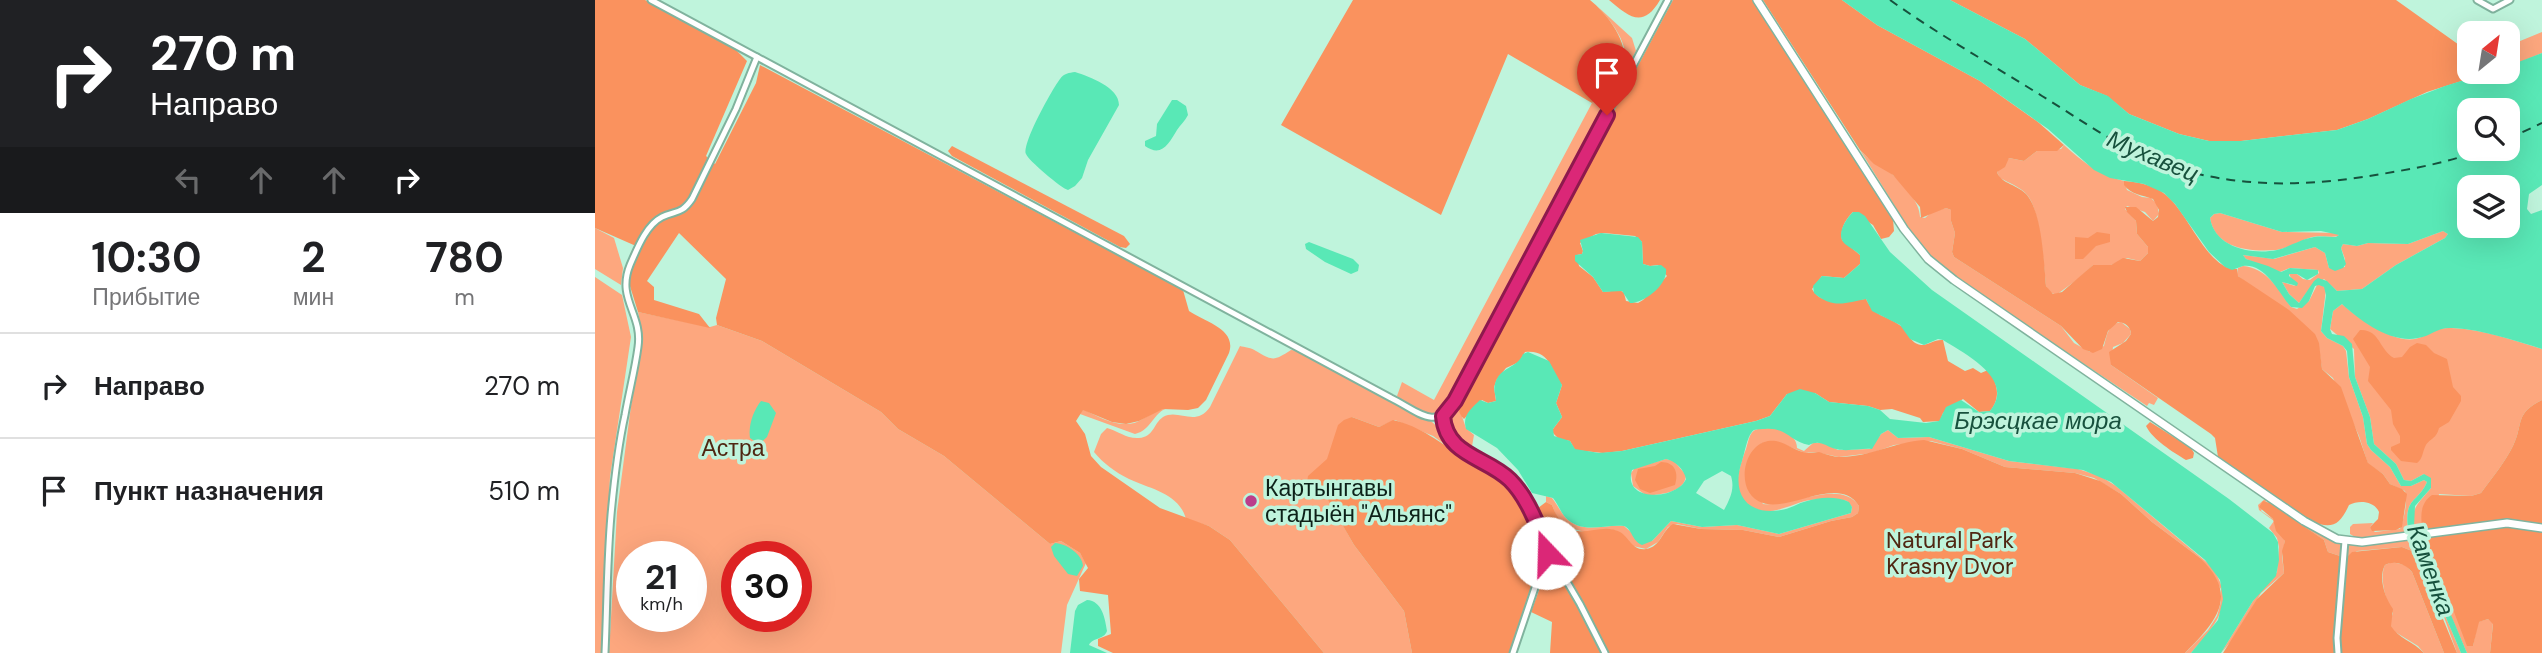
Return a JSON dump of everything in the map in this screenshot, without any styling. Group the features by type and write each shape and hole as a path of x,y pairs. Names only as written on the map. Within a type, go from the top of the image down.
{"street":[{"path":"651,0 1429,417 1443,416 1455,401 1668,0"},
{"path":"1757,0 1904,229 1935,266 2304,521 2329,536 2362,542 2507,523 2542,528"},
{"path":"2477,0 2493,9 2509,0"},
{"path":"605,653 611,514 623,421 639,334 635,314 624,289 629,269 654,222 664,216 675,215 692,200 736,109 757,57"},
{"path":"1443,416 1447,434 1459,449 1499,472 1516,487 1527,503 1549,551 1605,653"},
{"path":"2338,653 2345,541"},
{"path":"1513,653 1549,551"}],"green space":[{"path":"595,0 645,0 733,47 747,61 706,156 715,164 756,83 760,65 1183,290 1189,311 1218,327 1228,338 1230,345 1229,353 1206,400 1198,408 1163,409 1139,421 1126,424 1112,422 1083,410 1076,421 1085,434 1091,456 1101,467 1160,508 1209,526 1230,540 1324,653 1113,653 1098,646 1098,639 1111,634 1108,595 1080,591 1079,579 1088,568 1080,553 1061,541 1050,544 944,456 898,429 881,412 762,341 717,325 716,318 726,279 679,233 647,281 654,287 654,300 699,314 710,328 638,312 629,283 636,246 595,228"},
{"path":"1353,0 1590,0 1613,26 1624,50 1625,59 1604,93 1592,103 1508,54 1441,215 1281,125"},
{"path":"1609,0 1660,0 1648,15 1636,17"},
{"path":"1673,0 1753,0 1893,219 1894,231 1889,237 1881,239 1873,225 1853,212 1844,225 1842,240 1860,255 1860,264 1844,278 1822,276 1812,289 1816,295 1836,301 1866,299 1873,310 1901,326 1917,344 1943,340 1948,361 1965,371 1973,368 1981,373 1988,370 1997,390 1996,401 1990,411 1979,412 1963,399 1943,413 1940,421 1923,422 1920,418 1892,409 1880,410 1829,402 1815,393 1787,394 1770,416 1756,421 1603,453 1575,450 1570,441 1559,439 1553,433 1562,417 1556,403 1562,385 1549,362 1540,354 1525,352 1519,362 1506,368 1494,387 1496,401 1488,403 1482,400 1464,419 1459,411 1459,401","holes":["1596,234 1635,236 1642,242 1643,264 1658,265 1667,276 1638,303 1626,301 1620,290 1603,292 1593,277 1579,266 1577,255 1583,251 1580,243"]},
{"path":"1763,0 1842,0 1877,25 1980,81 2038,122 2064,145 2057,151 2037,151 2024,161 2009,158 2005,167 1997,172 2002,179 2024,192 2032,203 2041,239 2046,286 2053,294 2062,292 2093,265 2111,265 2123,258 2140,261 2148,253 2148,247 2137,234 2136,221 2125,207 2136,207 2153,221 2158,217 2159,210 2153,199 2130,191 2124,181 2146,185 2166,195 2217,261 2237,269 2238,276 2289,310 2315,334 2319,343 2322,369 2341,387 2368,463 2383,474 2390,484 2407,494 2402,527 2396,530 2372,531 2370,527 2378,519 2379,512 2374,506 2362,502 2349,505 2335,524 2325,525 2311,521 2218,457 2215,438 2211,434 2111,365 2109,352 2126,341 2131,334 2127,325 2118,322 2108,331 2102,349 2093,353 2083,349 2061,326 1954,257 1952,252 1955,233 1951,210 1946,208 1921,218 1920,207 1893,175 1874,164 1860,150"},
{"path":"1950,0 2396,0 2457,43 2457,82 2427,92 2337,130 2241,141 2209,141 2179,134 2129,114 2107,96 2080,85 2025,39"},
{"path":"1597,6 1632,38 1636,51 1479,348 1471,355 1466,373 1451,403 1437,415 1426,413 1397,396 1402,382 1434,400 1592,103 1604,93 1624,64 1622,40"},
{"path":"2542,32 2542,53 2520,62 2520,41"},
{"path":"2064,145 2092,167 2124,181 2127,190 2151,198 2157,204 2159,214 2153,221 2145,212 2127,206 2125,209 2136,221 2137,234 2148,247 2148,253 2140,261 2127,258 2111,265 2093,265 2056,295 2046,286 2041,239 2032,203 2025,193 2000,178 1997,172 2009,158 2024,161 2037,151 2061,149"},
{"path":"952,146 1124,236 1130,244 1126,248 1120,247 952,156 948,151"},
{"path":"1860,150 1906,188 1917,205 1920,217 1925,218 1932,212 1946,208 1951,210 1955,233 1952,252 1954,257 2061,326 2074,343 2090,352 2104,346 2113,325 2121,322 2130,329 2131,334 2123,343 2113,347 2111,365 2158,398 2154,405 2149,403 2147,406 1958,280 1929,255 1911,232"},
{"path":"2220,213 2282,232 2337,233 2339,236 2312,237 2276,250 2245,249 2226,242 2213,228 2210,218"},
{"path":"595,228 614,238 623,268 621,285 595,269"},
{"path":"2443,231 2448,234 2445,238 2396,265 2362,289 2337,291 2324,279 2307,292 2299,303 2289,294 2282,282 2295,286 2289,274 2297,274 2310,280 2319,273 2318,270 2290,268 2280,272 2246,259 2243,255 2274,259 2315,247 2325,253 2329,268 2345,267 2341,248 2343,244 2408,244"},
{"path":"2097,232 2110,234 2110,242 2096,246 2083,259 2075,259 2075,237 2088,238"},
{"path":"2243,266 2265,275 2291,307 2297,309 2309,301 2317,285 2326,289 2321,331 2346,351 2349,377 2363,417 2367,444 2390,467 2401,486 2411,486 2424,480 2427,482 2410,505 2408,528 2461,653 2457,653 2444,617 2412,551 2402,547 2357,551 2346,558 2328,552 2324,540 2266,501 2261,511 2273,519 2285,541 2282,556 2284,573 2261,593 2233,639 2221,653 2253,601 2277,572 2279,547 2277,538 2269,528 2274,521 2259,510 2258,505 2266,498 2309,528 2335,541 2360,540 2350,534 2353,524 2373,523 2370,527 2375,532 2400,529 2406,505 2405,491 2390,484 2383,474 2368,464 2359,436 2333,378 2322,369 2318,342 2237,275 2238,268"},
{"path":"595,277 622,295 631,337 610,477 602,653 595,653"},
{"path":"2342,304 2366,322 2396,337 2415,339 2451,328 2497,335 2542,349 2542,400 2523,415 2510,452 2481,493 2471,496 2439,494 2429,546 2473,646 2478,622 2488,619 2493,623 2490,653 2467,653 2417,537 2413,515 2431,488 2424,474 2411,481 2404,480 2396,464 2374,444 2370,417 2355,377 2354,349 2330,329 2333,311"},
{"name":"Астра","path":"638,312 710,327 717,325 762,341 881,412 898,429 944,456 1050,544 1061,541 1080,553 1086,563 1067,605 1061,653 609,653 617,512 643,338"},
{"path":"2360,330 2376,336 2394,358 2402,357 2417,343 2426,345 2434,353 2447,359 2453,387 2461,396 2461,401 2449,422 2439,428 2427,444 2417,463 2401,461 2391,450 2391,447 2400,443 2400,436 2393,424 2391,410 2368,381 2370,367 2353,339"},
{"name":"Картынгавы стадыён \"Альянс\"","path":"1240,346 1273,358 1291,350 1300,351 1432,422 1455,452 1433,436 1395,420 1379,427 1352,417 1324,492 1354,545 1404,611 1412,653 1324,653 1230,540 1209,526 1186,519 1177,503 1163,493 1119,473 1105,464 1094,452 1101,434 1107,428 1139,438 1151,433 1163,417 1193,417 1204,413 1210,407"},
{"path":"2542,400 2542,653 2490,653 2493,624 2488,619 2479,622 2473,646 2467,646 2423,531 2422,511 2425,502 2432,495 2471,496 2481,493 2510,452 2523,415"},
{"path":"1459,401 1466,428 1474,435 1471,452 1456,441 1450,430 1451,418"},
{"path":"1168,408 1159,413 1145,429 1135,434 1080,414 1083,409 1109,421 1130,424 1160,410"},
{"path":"1352,417 1379,427 1393,420 1421,431 1502,480 1517,495 1534,524 1542,555 1510,653 1412,653 1404,611 1354,545 1324,493 1318,497 1307,483 1308,476 1327,459 1338,425"},
{"path":"2150,422 2191,448 2193,458 2186,460 2158,441 2146,426"},
{"path":"1776,428 1790,435 1797,448 1804,451 1813,443 1824,443 1838,450 1870,449 1881,434 1888,430 1898,438 1929,437 2009,461 2078,469 2100,476 2116,486 2210,565 2222,590 2223,601 2220,612 2200,643 2191,653 2185,653 2208,630 2217,616 2221,602 2221,589 2200,558 2152,522 2121,494 2094,478 2075,473 2005,467 1962,449 1931,441 1894,445 1872,453 1839,457 1815,452 1805,453 1778,442 1762,443 1752,454 1745,471 1763,504 1840,494 1851,498 1859,506 1858,513 1852,517 1779,537 1743,530 1701,529 1677,524 1668,527 1658,542 1646,549 1633,546 1617,531 1609,529 1585,532 1570,528 1558,520 1552,505 1546,502 1546,496 1552,498 1565,517 1578,526 1624,526 1652,541 1671,521 1702,527 1737,525 1779,534 1851,513 1852,507 1847,501 1838,499 1810,500 1772,511 1756,509 1743,500 1739,493 1738,478 1750,436 1757,429"},
{"name":"Natural Park Krasny Dvor","path":"1924,440 1962,449 2005,467 2075,473 2100,481 2121,494 2152,522 2200,558 2212,572 2219,585 2221,597 2214,619 2185,653 1550,653 1552,622 1531,612 1553,552 1537,513 1538,508 1546,502 1552,505 1559,519 1567,527 1575,531 1611,529 1620,532 1641,549 1655,545 1673,524 1701,529 1743,530 1779,537 1852,517 1858,513 1859,506 1850,497 1840,493 1827,493 1774,504 1763,503 1754,498 1748,491 1745,471 1747,461 1759,445 1778,441 1805,453 1819,452 1840,457 1861,455"},
{"path":"1666,459 1674,461 1686,475 1681,486 1647,496 1633,486 1631,473 1635,468"},
{"path":"1661,462 1670,464 1675,469 1675,485 1650,493 1640,489 1635,480 1638,469"},
{"path":"2263,501 2324,540 2328,552 2346,558 2352,552 2402,547 2412,551 2417,556 2457,653 2444,653 2412,572 2403,565 2392,563 2385,565 2382,576 2385,594 2393,609 2391,626 2424,653 2223,653 2257,599 2284,573 2282,551 2285,541 2276,531 2273,519 2259,507"},
{"path":"2392,562 2405,565 2412,572 2444,653 2424,653 2418,646 2392,630 2390,622 2393,613 2386,596 2383,570 2385,565"}],"water":[{"path":"1842,0 1950,0 2025,39 2080,85 2108,96 2129,114 2179,134 2209,141 2241,141 2337,130 2457,82 2520,84 2520,61 2542,53 2542,185 2529,194 2527,209 2531,214 2542,210 2542,349 2487,333 2453,328 2418,338 2398,338 2367,324 2342,304 2333,311 2330,329 2332,334 2344,336 2352,344 2355,377 2370,417 2374,444 2396,464 2404,480 2411,481 2424,474 2431,478 2431,488 2415,506 2414,527 2467,653 2461,653 2408,528 2410,505 2427,482 2424,480 2411,486 2401,486 2390,467 2367,444 2363,417 2349,377 2347,351 2321,331 2326,295 2324,287 2315,286 2309,301 2302,308 2291,307 2259,269 2243,266 2232,270 2225,267 2209,252 2164,193 2144,184 2110,178 2094,170 2048,129 1980,81 1877,25","holes":["2220,213 2282,232 2321,231 2339,235 2309,238 2277,250 2246,250 2227,243 2213,228 2210,218","2443,231 2448,234 2445,238 2396,265 2362,289 2337,291 2327,281 2318,278 2299,303 2289,294 2282,282 2297,286 2298,283 2289,274 2297,274 2307,280 2318,274 2318,270 2290,268 2281,272 2246,259 2243,255 2273,259 2315,247 2325,253 2329,268 2335,271 2346,264 2341,248 2343,244 2408,244"]},
{"path":"1075,72 1109,88 1118,99 1119,105 1088,160 1082,178 1068,190 1032,162 1026,154 1026,148 1056,84 1063,76"},
{"path":"1172,100 1186,106 1188,115 1171,140 1160,150 1145,146 1145,141 1156,136 1157,124"},
{"name":"Брэсцкае мора","path":"1853,212 1865,216 1890,252 1932,290 2229,499 2273,533 2278,542 2276,576 2253,601 2221,653 2191,653 2218,620 2223,599 2220,580 2205,560 2111,482 2083,470 2009,461 1929,437 1898,438 1888,430 1881,434 1872,449 1845,450 1819,443 1809,445 1778,430 1757,429 1748,440 1739,473 1740,492 1750,506 1769,511 1781,510 1812,500 1834,498 1849,502 1851,513 1779,534 1737,525 1702,527 1671,521 1652,541 1642,545 1624,526 1578,526 1563,515 1553,498 1532,493 1518,470 1497,448 1466,429 1466,416 1471,409 1480,400 1488,403 1496,401 1494,388 1497,378 1528,352 1549,361 1562,385 1556,403 1562,417 1553,429 1554,436 1570,441 1575,449 1599,453 1622,451 1756,421 1770,416 1787,394 1800,389 1815,393 1829,402 1880,410 1890,419 1926,423 1939,421 1946,407 1961,400 1979,412 1990,411 1996,399 1997,388 1985,369 1963,352 1943,340 1938,339 1924,345 1910,339 1900,325 1872,311 1866,299 1833,303 1814,293 1813,286 1822,276 1844,278 1860,264 1860,255 1845,244 1841,236 1845,223","holes":["1666,459 1676,464 1683,472 1686,479 1681,486 1672,491 1652,495 1635,488 1631,481 1632,470","1722,471 1731,476 1732,485 1724,510 1696,493 1704,481"]},
{"path":"1601,233 1638,237 1642,242 1643,264 1661,265 1666,269 1663,281 1654,292 1642,300 1630,303 1622,291 1603,292 1593,277 1575,261 1575,255 1582,254 1583,251 1580,240"},
{"path":"1309,242 1353,259 1359,265 1358,271 1351,274 1325,262 1306,249 1305,244"},
{"path":"761,401 769,403 776,413 767,437 759,444 750,438 750,428"},
{"path":"1055,543 1069,548 1080,557 1083,566 1077,576 1068,574 1054,556 1051,547"},
{"path":"1087,600 1099,607 1107,631 1089,645 1107,653 1070,653 1075,611 1078,605"}],"ferry route":[{"path":"1890,0 2121,145 2172,167 2228,179 2309,183 2365,177 2457,158"},
{"path":"2520,133 2542,123"}],"place":[{"name":"Картынгавы стадыён \"Альянс\"","path":"1251,501"}],"route":[{"path":"1547,553 1549,551 1531,512 1516,487 1499,472 1459,449 1447,434 1443,416 1455,401 1607,115"}],"water label":[{"name":"Мухавец","path":"2153,156"},
{"name":"Каменка","path":"2431,570"}]}
